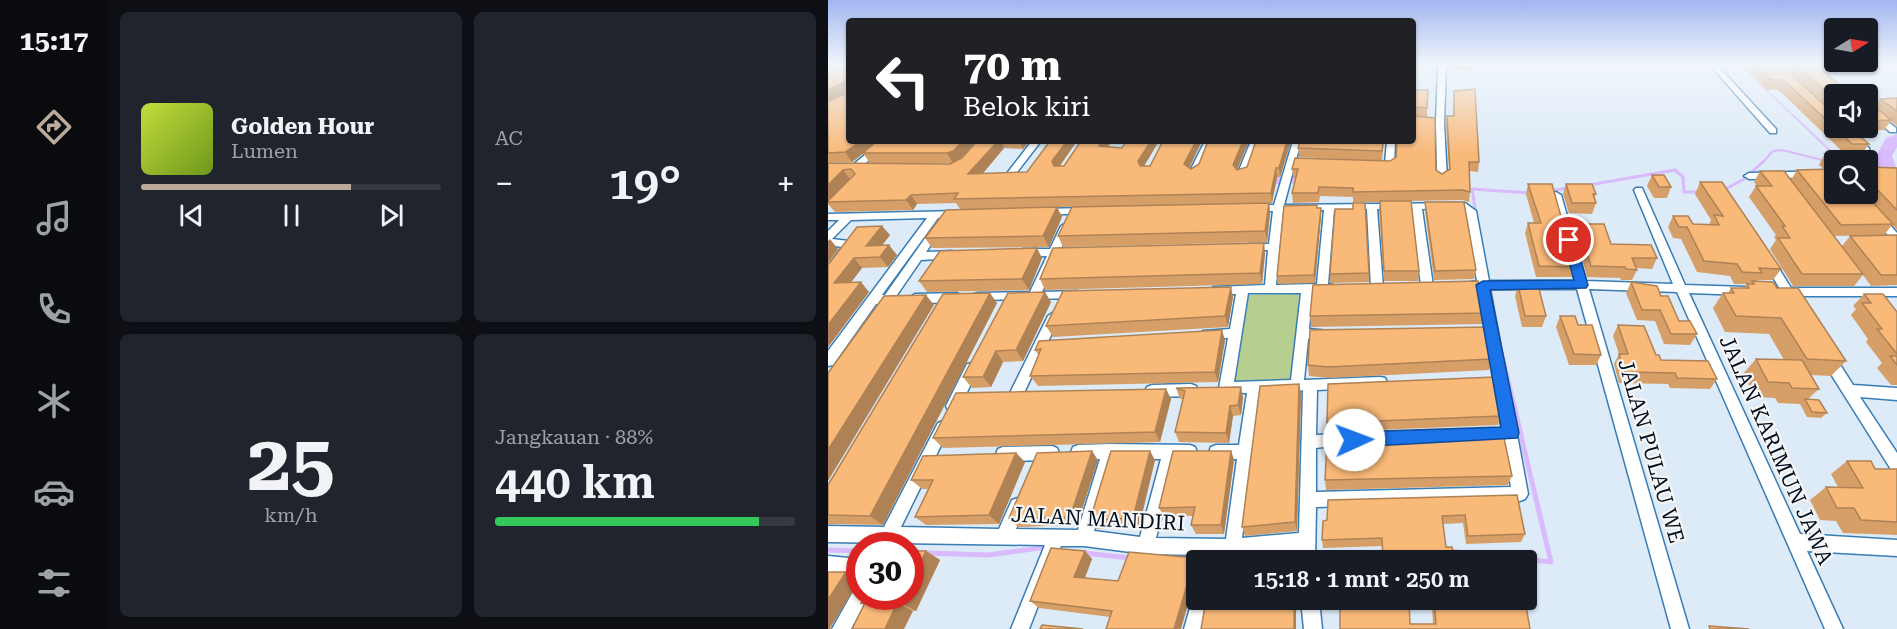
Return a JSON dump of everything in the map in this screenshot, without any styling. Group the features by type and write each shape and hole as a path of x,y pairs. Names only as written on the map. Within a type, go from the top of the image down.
{"street":[{"path":"1438,94 1435,122 1442,179"},
{"path":"1740,94 1773,131"},
{"path":"1878,117 1893,130"},
{"path":"1852,138 1866,150"},
{"path":"869,167 854,166 883,144"},
{"path":"1011,174 1035,144"},
{"path":"1194,173 1208,144"},
{"path":"1242,175 1254,144"},
{"path":"1270,288 1278,207 1297,144"},
{"path":"1373,166 1389,165 1388,144"},
{"path":"1291,162 1302,162"},
{"path":"1749,176 1824,174"},
{"path":"1779,176 1786,185"},
{"name":"JALAN KARIMUN JAWA","path":"1639,190 1681,289 1834,629"},
{"name":"JALAN PULAU WE","path":"1556,195 1680,629"},
{"path":"1244,208 1462,205 1470,208 1487,285 1486,331 1505,433 1520,494 1308,500"},
{"path":"1372,206 1377,287"},
{"path":"1417,206 1427,286"},
{"path":"1322,288 1329,207"},
{"path":"1870,209 1893,240"},
{"path":"1034,296 1072,211"},
{"path":"1027,212 1095,211"},
{"path":"828,217 970,213"},
{"path":"828,360 935,214"},
{"path":"862,338 948,214"},
{"path":"828,237 848,217"},
{"path":"828,242 845,243 848,247 828,274"},
{"path":"1239,248 1274,247"},
{"path":"1009,254 1078,252"},
{"path":"1764,254 1776,292 1800,312"},
{"path":"918,256 964,255"},
{"path":"1461,286 1582,285 1776,292 1864,287 1897,292"},
{"path":"1306,288 1301,334 1309,442 1306,550"},
{"path":"1209,290 1344,288"},
{"path":"1215,389 1236,333 1243,289"},
{"path":"873,300 944,303 1006,301 1034,296 1085,295"},
{"path":"1016,395 1047,343 1063,296"},
{"path":"1190,335 1236,333"},
{"path":"1301,334 1336,333"},
{"path":"1824,351 1897,466"},
{"path":"890,532 928,457 964,396 978,356"},
{"path":"1133,391 1254,389 1389,382"},
{"path":"1233,547 1254,389"},
{"path":"1848,390 1897,394"},
{"path":"1309,442 1357,440"},
{"path":"1083,538 1110,452"},
{"path":"1146,546 1170,452"},
{"path":"983,455 1245,452"},
{"path":"1030,474 1038,453"},
{"path":"928,457 950,456"},
{"path":"1004,537 1022,495"},
{"name":"JALAN MANDIRI","path":"828,534 846,535"},
{"name":"JALAN MANDIRI","path":"924,536 1004,537 1053,544 1083,538 1186,551"},
{"path":"1795,542 1897,548"},
{"path":"1020,629 1053,544"},
{"name":"JALAN MANDIRI","path":"1223,550 1233,547 1277,550"},
{"path":"841,629 852,610"},
{"path":"1193,629 1198,610"},
{"path":"1311,610 1313,629"}],"green space":[{"path":"1299,294 1294,380 1231,382 1244,295"}],"building":[{"path":"846,94 846,144 857,144 845,152 828,153 828,102"},
{"path":"1416,94 1428,94 1427,108 1416,107"},
{"path":"1454,94 1475,94 1479,162 1469,162 1470,192 1463,190 1353,192 1353,188 1319,187 1318,193 1292,193 1298,169 1292,169 1295,158 1390,161 1396,157 1397,144 1416,144 1416,116 1435,118 1436,170 1442,174 1450,169 1447,116 1454,116"},
{"path":"1799,94 1813,94 1824,105 1824,118"},
{"path":"1897,98 1897,111 1880,99"},
{"path":"1878,109 1891,120 1878,121"},
{"path":"1846,138 1862,138 1869,144 1852,144"},
{"path":"874,144 960,144 947,153 863,153"},
{"path":"974,144 995,144 968,174 1027,172 1048,144 1065,144 1052,161 1054,166 1064,166 1079,144 1100,144 1099,146 1122,148 1124,144 1149,144 1138,161 1140,166 1150,166 1161,144 1194,144 1184,164 1191,169 1199,164 1207,144 1242,144 1233,165 1237,170 1247,167 1255,144 1286,144 1279,168 1276,168 1271,193 954,199 958,193 911,195 906,200 828,202 855,174 851,169 843,170 828,185 828,163 950,164 962,158"},
{"path":"1299,144 1383,144 1382,151 1298,148"},
{"path":"1878,167 1897,168 1897,210 1878,190"},
{"path":"1824,169 1824,204 1797,170"},
{"path":"1760,171 1784,171 1863,274 1802,274 1778,238 1790,238 1782,226 1785,226 1756,186 1772,186"},
{"path":"1652,175 1664,175 1671,187 1659,187"},
{"path":"1700,182 1722,182 1781,269 1759,268 1762,273 1742,272 1737,264 1704,261 1687,227 1679,227 1673,216 1688,216 1693,224 1719,225 1714,215 1723,216"},
{"path":"1528,184 1552,184 1575,267 1539,266 1528,223 1541,223"},
{"path":"1566,184 1592,184 1596,194 1593,194 1596,203 1572,203"},
{"path":"1380,201 1411,201 1419,271 1384,271"},
{"path":"1425,202 1464,203 1476,270 1435,271"},
{"path":"1269,203 1265,231 1058,236 1072,207"},
{"path":"1353,203 1365,203 1369,273 1330,274 1335,209 1353,209"},
{"path":"1824,204 1874,204 1893,224 1841,225"},
{"path":"1317,205 1317,208 1321,208 1314,275 1277,276 1284,206"},
{"path":"1057,207 1043,236 925,238 946,210"},
{"path":"1578,224 1604,224 1611,244 1651,245 1657,258 1632,258 1637,270 1625,267 1591,266"},
{"path":"882,226 866,246 889,245 880,257 854,258 834,283 861,282 828,325 828,265 857,227"},
{"path":"1897,235 1897,275 1881,275 1850,236"},
{"path":"1264,243 1260,273 1040,279 1053,248"},
{"path":"1037,248 1022,279 919,281 940,251"},
{"path":"1478,281 1485,313 1310,316 1313,285"},
{"path":"1752,281 1773,282 1777,288 1798,288 1846,361 1807,359 1781,318 1736,316 1723,293 1734,293 1731,288 1749,288 1747,284 1754,284"},
{"path":"1631,282 1657,286 1661,296 1668,296 1679,321 1690,321 1697,334 1671,334 1660,310 1642,310"},
{"path":"1518,285 1538,285 1546,316 1525,316"},
{"path":"1231,287 1225,316 1046,326 1063,291"},
{"path":"1045,292 1016,350 996,351 983,377 963,377 1008,293"},
{"path":"990,293 870,516 828,515 828,485 943,294"},
{"path":"1864,294 1883,294 1897,312 1897,354 1877,329 1882,329 1862,303 1871,303"},
{"path":"926,295 828,450 828,373 884,296"},
{"path":"1560,316 1575,316 1578,325 1592,325 1601,355 1574,354"},
{"path":"1618,325 1644,326 1656,355 1659,355 1661,360 1708,361 1717,379 1677,378 1675,373 1624,372 1619,354 1628,354"},
{"path":"1487,327 1492,359 1328,367 1308,365 1310,330"},
{"path":"1222,330 1215,372 1030,376 1041,349 1035,350 1039,341"},
{"path":"1890,356 1897,356 1897,365"},
{"path":"1756,359 1802,360 1819,389 1792,388 1789,383 1768,382"},
{"path":"1495,377 1501,416 1327,423 1328,384"},
{"path":"1299,384 1295,522 1242,527 1260,386"},
{"path":"1241,387 1238,405 1230,406 1226,433 1175,432 1185,391 1176,388"},
{"path":"1166,389 1155,432 933,438 956,393"},
{"path":"1805,399 1819,400 1827,413 1812,412"},
{"path":"1503,433 1512,476 1325,480 1327,440"},
{"path":"1092,451 1070,517 1009,518 1037,453"},
{"path":"1111,451 1150,451 1133,518 1090,520"},
{"path":"1173,451 1231,451 1221,525 1191,525 1195,507 1159,508"},
{"path":"1016,453 989,515 915,517 933,480 911,480 923,456"},
{"path":"1847,461 1871,461 1875,469 1897,469 1897,522 1861,520 1854,508 1837,508 1826,487 1863,488"},
{"path":"1517,495 1525,534 1468,536 1465,515 1442,516 1446,547 1452,547 1452,550 1383,550 1382,538 1322,540 1323,521 1327,520 1328,500"},
{"path":"1051,548 1085,551 1074,577 1118,581 1129,552 1186,557 1186,588 1174,629 1106,629 1112,611 1030,601"},
{"path":"828,572 846,572 828,600"},
{"path":"862,610 894,610 885,629 852,629"},
{"path":"1204,610 1294,610 1294,629 1201,629"},
{"path":"1340,610 1409,610 1410,624 1436,624 1435,610 1527,610 1530,629 1340,629"},
{"path":"1042,625 1083,629 1040,629"},
{"path":"1709,626 1749,629 1710,629"}],"waterway":[{"path":"1771,94 1829,150"},
{"path":"1878,170 1887,167 1884,156 1892,141 1897,139"},
{"path":"1763,162 1773,151 1782,150 1824,160"},
{"path":"1724,190 1744,179 1763,162"},
{"path":"1589,185 1675,170 1683,177 1684,192 1699,192"},
{"path":"1274,180 1305,179"},
{"path":"1551,191 1567,188"},
{"path":"1476,214 1472,189 1529,193"},
{"path":"1502,354 1522,437"},
{"path":"1521,436 1551,562 1537,560"},
{"path":"926,553 988,555 1047,547"},
{"path":"828,550 846,551"},
{"path":"1084,553 1130,558"}],"route":[{"path":"1354,440 1511,433 1483,285 1582,285 1569,240"}]}
